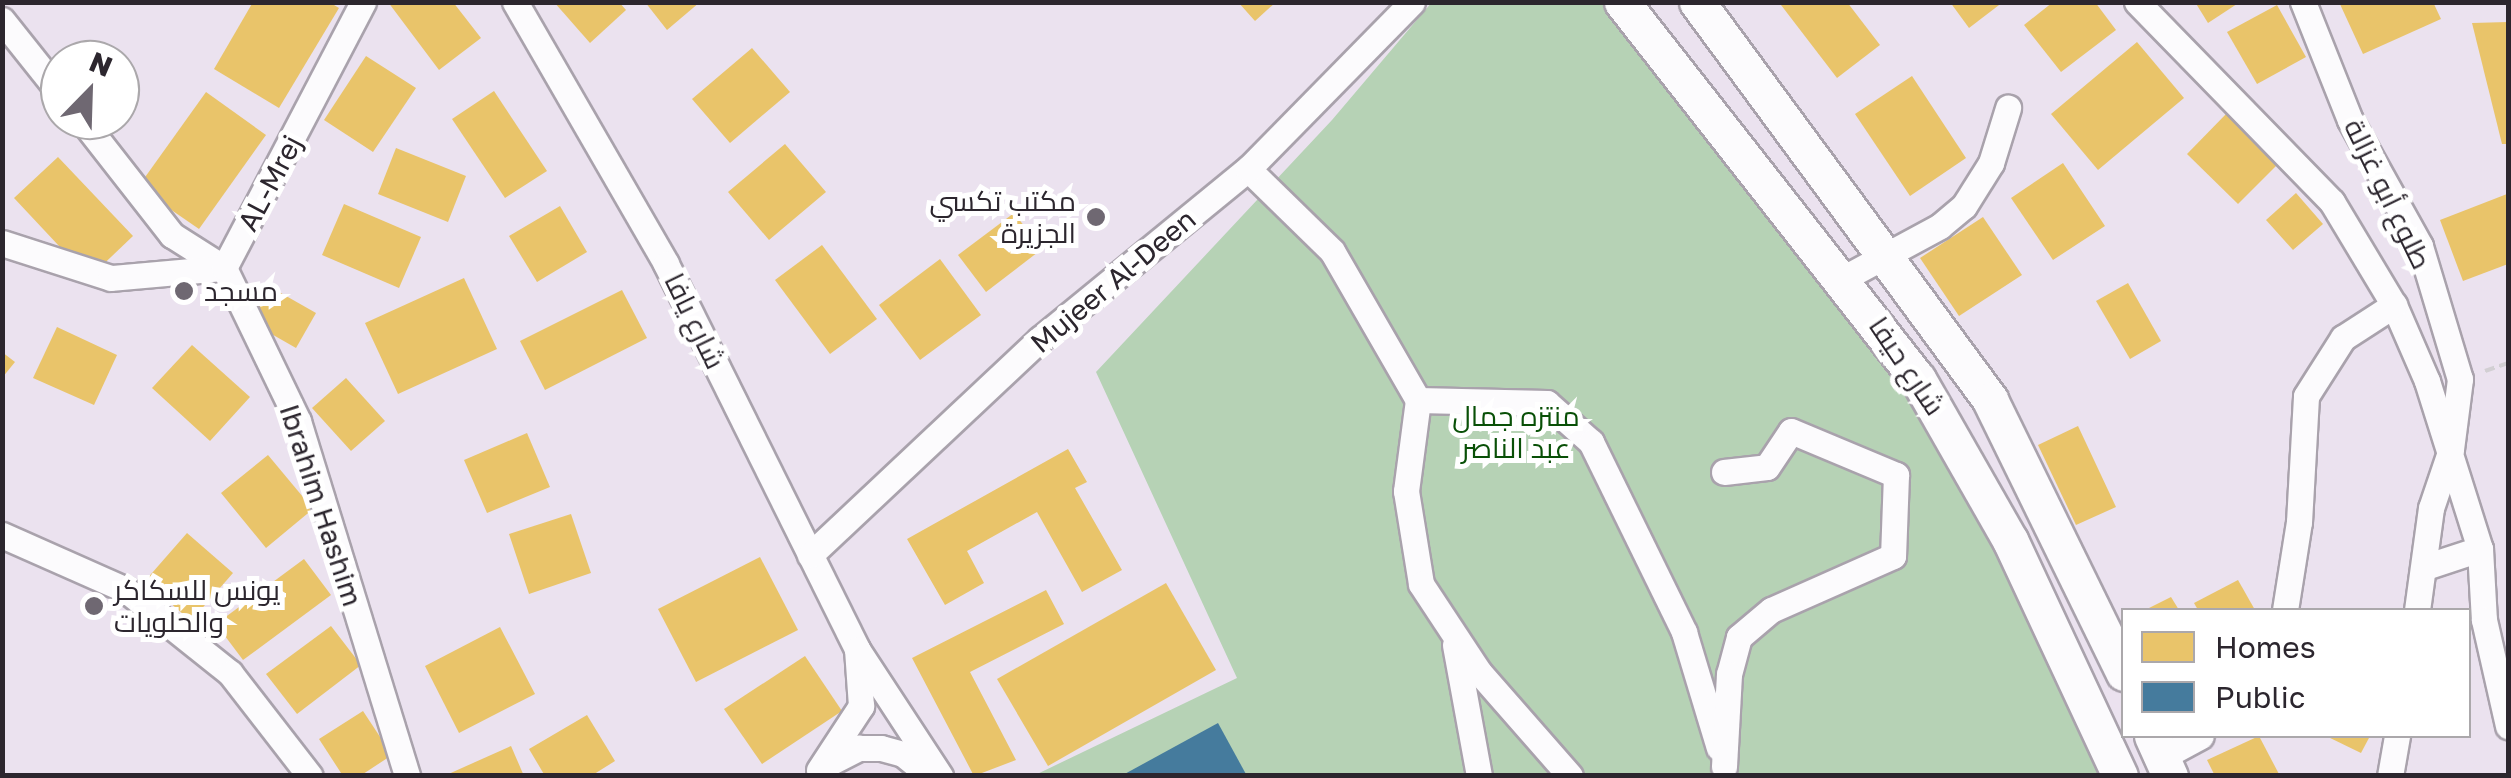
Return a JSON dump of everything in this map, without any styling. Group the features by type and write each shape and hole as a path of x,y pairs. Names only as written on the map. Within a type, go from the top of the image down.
{"main road":[{"name":"شارع حيفا","path":"1622,2 1844,278 1956,441 2060,640 2120,776"},
{"name":"شارع حيفا","path":"1697,2 1990,400 2121,667"}],"street":[{"name":"AL-Mrej","path":"224,268 364,2"},
{"name":"شارع يافا","path":"515,2 666,264 857,649 940,776"},
{"name":"Mujeer Al-Deen","path":"810,555 1040,340 1248,169 1412,2"},
{"path":"2138,2 2332,202 2394,305 2451,449 2480,550 2484,620 2508,726"},
{"name":"طلوع أبو غزالة","path":"2303,2 2350,120 2420,246 2460,379 2451,449"},
{"path":"2,20 40,67"},
{"path":"1844,278 1964,206 1991,163 2008,108"},
{"path":"98,140 172,235 224,268"},
{"path":"1248,169 1332,251 1418,400 1406,490 1421,584 1452,630 1570,776"},
{"path":"2,243 111,278 224,268"},
{"name":"Ibrahim Hashim","path":"224,268 298,421 407,776"},
{"path":"2285,608 2299,522 2306,396 2342,338 2394,305"},
{"path":"1418,400 1547,403 1591,442 1684,632 1722,771"},
{"path":"1722,771 1729,674 1739,637 1771,610 1893,556 1896,475 1792,431 1767,467 1724,472"},
{"path":"2417,608 2431,508 2451,449"},
{"path":"2431,508 2466,503"},
{"path":"2,535 126,590 230,672 310,776"},
{"path":"2424,567 2480,550"},
{"path":"1452,630 1479,776"},
{"path":"824,767 860,706 857,649"},
{"path":"2161,756 2197,738"},
{"path":"2390,776 2396,738"},
{"path":"824,767 882,748 903,754 930,776"}],"green space":[{"name":"منتزه جمال عبد الناصر","path":"1432,2 1619,3 1956,441 2120,776 1033,776 1237,678 1096,372 1332,120"}],"building: Homes":[{"path":"253,2 329,2 339,8 279,108 214,69"},
{"path":"388,2 453,2 481,38 439,70"},
{"path":"554,2 619,2 626,10 590,43"},
{"path":"645,2 700,2 667,30"},
{"path":"1238,2 1276,2 1255,21"},
{"path":"1847,2 1880,45 1837,78 1781,5"},
{"path":"1950,2 2003,2 1969,28"},
{"path":"2053,2 2095,2 2116,30 2061,72 2024,25"},
{"path":"2195,2 2240,2 2208,23"},
{"path":"2339,2 2433,2 2441,19 2363,54"},
{"path":"2277,5 2306,57 2257,84 2227,32"},
{"path":"2508,22 2508,144 2502,144 2472,23"},
{"path":"2137,42 2184,98 2098,170 2051,114"},
{"path":"752,48 790,92 730,143 692,99"},
{"path":"366,56 416,88 373,152 324,120"},
{"path":"1912,76 1966,158 1910,196 1855,114"},
{"path":"494,91 547,171 505,198 452,119"},
{"path":"206,92 266,135 199,229 138,187"},
{"path":"2227,113 2279,163 2238,204 2187,154"},
{"path":"785,144 826,192 769,240 728,192"},
{"path":"396,148 466,176 448,222 378,194"},
{"path":"58,157 133,236 89,278 14,198"},
{"path":"2063,163 2105,226 2053,260 2011,198"},
{"path":"2296,193 2323,224 2293,250 2266,220"},
{"path":"2507,194 2508,264 2463,281 2440,220"},
{"path":"344,204 421,237 399,288 322,255"},
{"path":"560,206 587,252 537,282 509,236"},
{"path":"1014,213 1042,249 986,292 958,255"},
{"path":"1983,217 2022,275 1959,316 1920,258"},
{"path":"822,245 877,319 830,354 775,280"},
{"path":"940,259 981,315 920,360 879,305"},
{"path":"464,278 497,349 398,394 365,323"},
{"path":"2128,283 2161,341 2130,359 2096,301"},
{"path":"265,284 316,313 296,348 245,319"},
{"path":"622,290 647,338 545,390 520,341"},
{"path":"57,327 117,355 94,405 33,378"},
{"path":"192,345 250,397 210,441 152,388"},
{"path":"2,352 15,362 2,378"},
{"path":"346,378 385,421 351,451 312,408"},
{"path":"2078,426 2116,507 2076,525 2038,445"},
{"path":"527,433 550,487 487,513 464,460"},
{"path":"1068,449 1087,482 1075,488 1122,570 1082,592 1037,512 967,551 984,583 945,605 907,539"},
{"path":"268,455 313,509 266,548 221,493"},
{"path":"571,514 591,573 529,594 509,534"},
{"path":"187,533 233,573 191,621 145,581"},
{"path":"760,557 798,630 696,682 658,609"},
{"path":"304,559 331,595 243,660 216,624"},
{"path":"2238,580 2254,608 2197,608 2194,603"},
{"path":"1166,583 1216,670 1048,766 997,679"},
{"path":"1046,590 1064,624 970,672 1016,760 974,776 912,658"},
{"path":"2171,597 2178,608 2149,608"},
{"path":"331,626 361,665 297,714 266,674"},
{"path":"500,627 535,694 459,733 425,666"},
{"path":"805,656 842,711 762,764 724,709"},
{"path":"363,711 392,755 360,776 343,776 319,739"},
{"path":"587,715 615,761 591,776 545,776 529,749"},
{"path":"2260,738 2280,776 2215,776 2207,760"},
{"path":"2330,738 2369,738 2361,753"},
{"path":"511,746 524,776 444,776"}],"building: Public":[{"path":"1218,723 1247,776 1121,776"}],"place":[{"name":"مكتب تكسي الجزيرة","path":"1096,217"},
{"name":"مسجد","path":"184,291"},
{"name":"يونس للسكاكر والحلويات","path":"94,606"}]}
